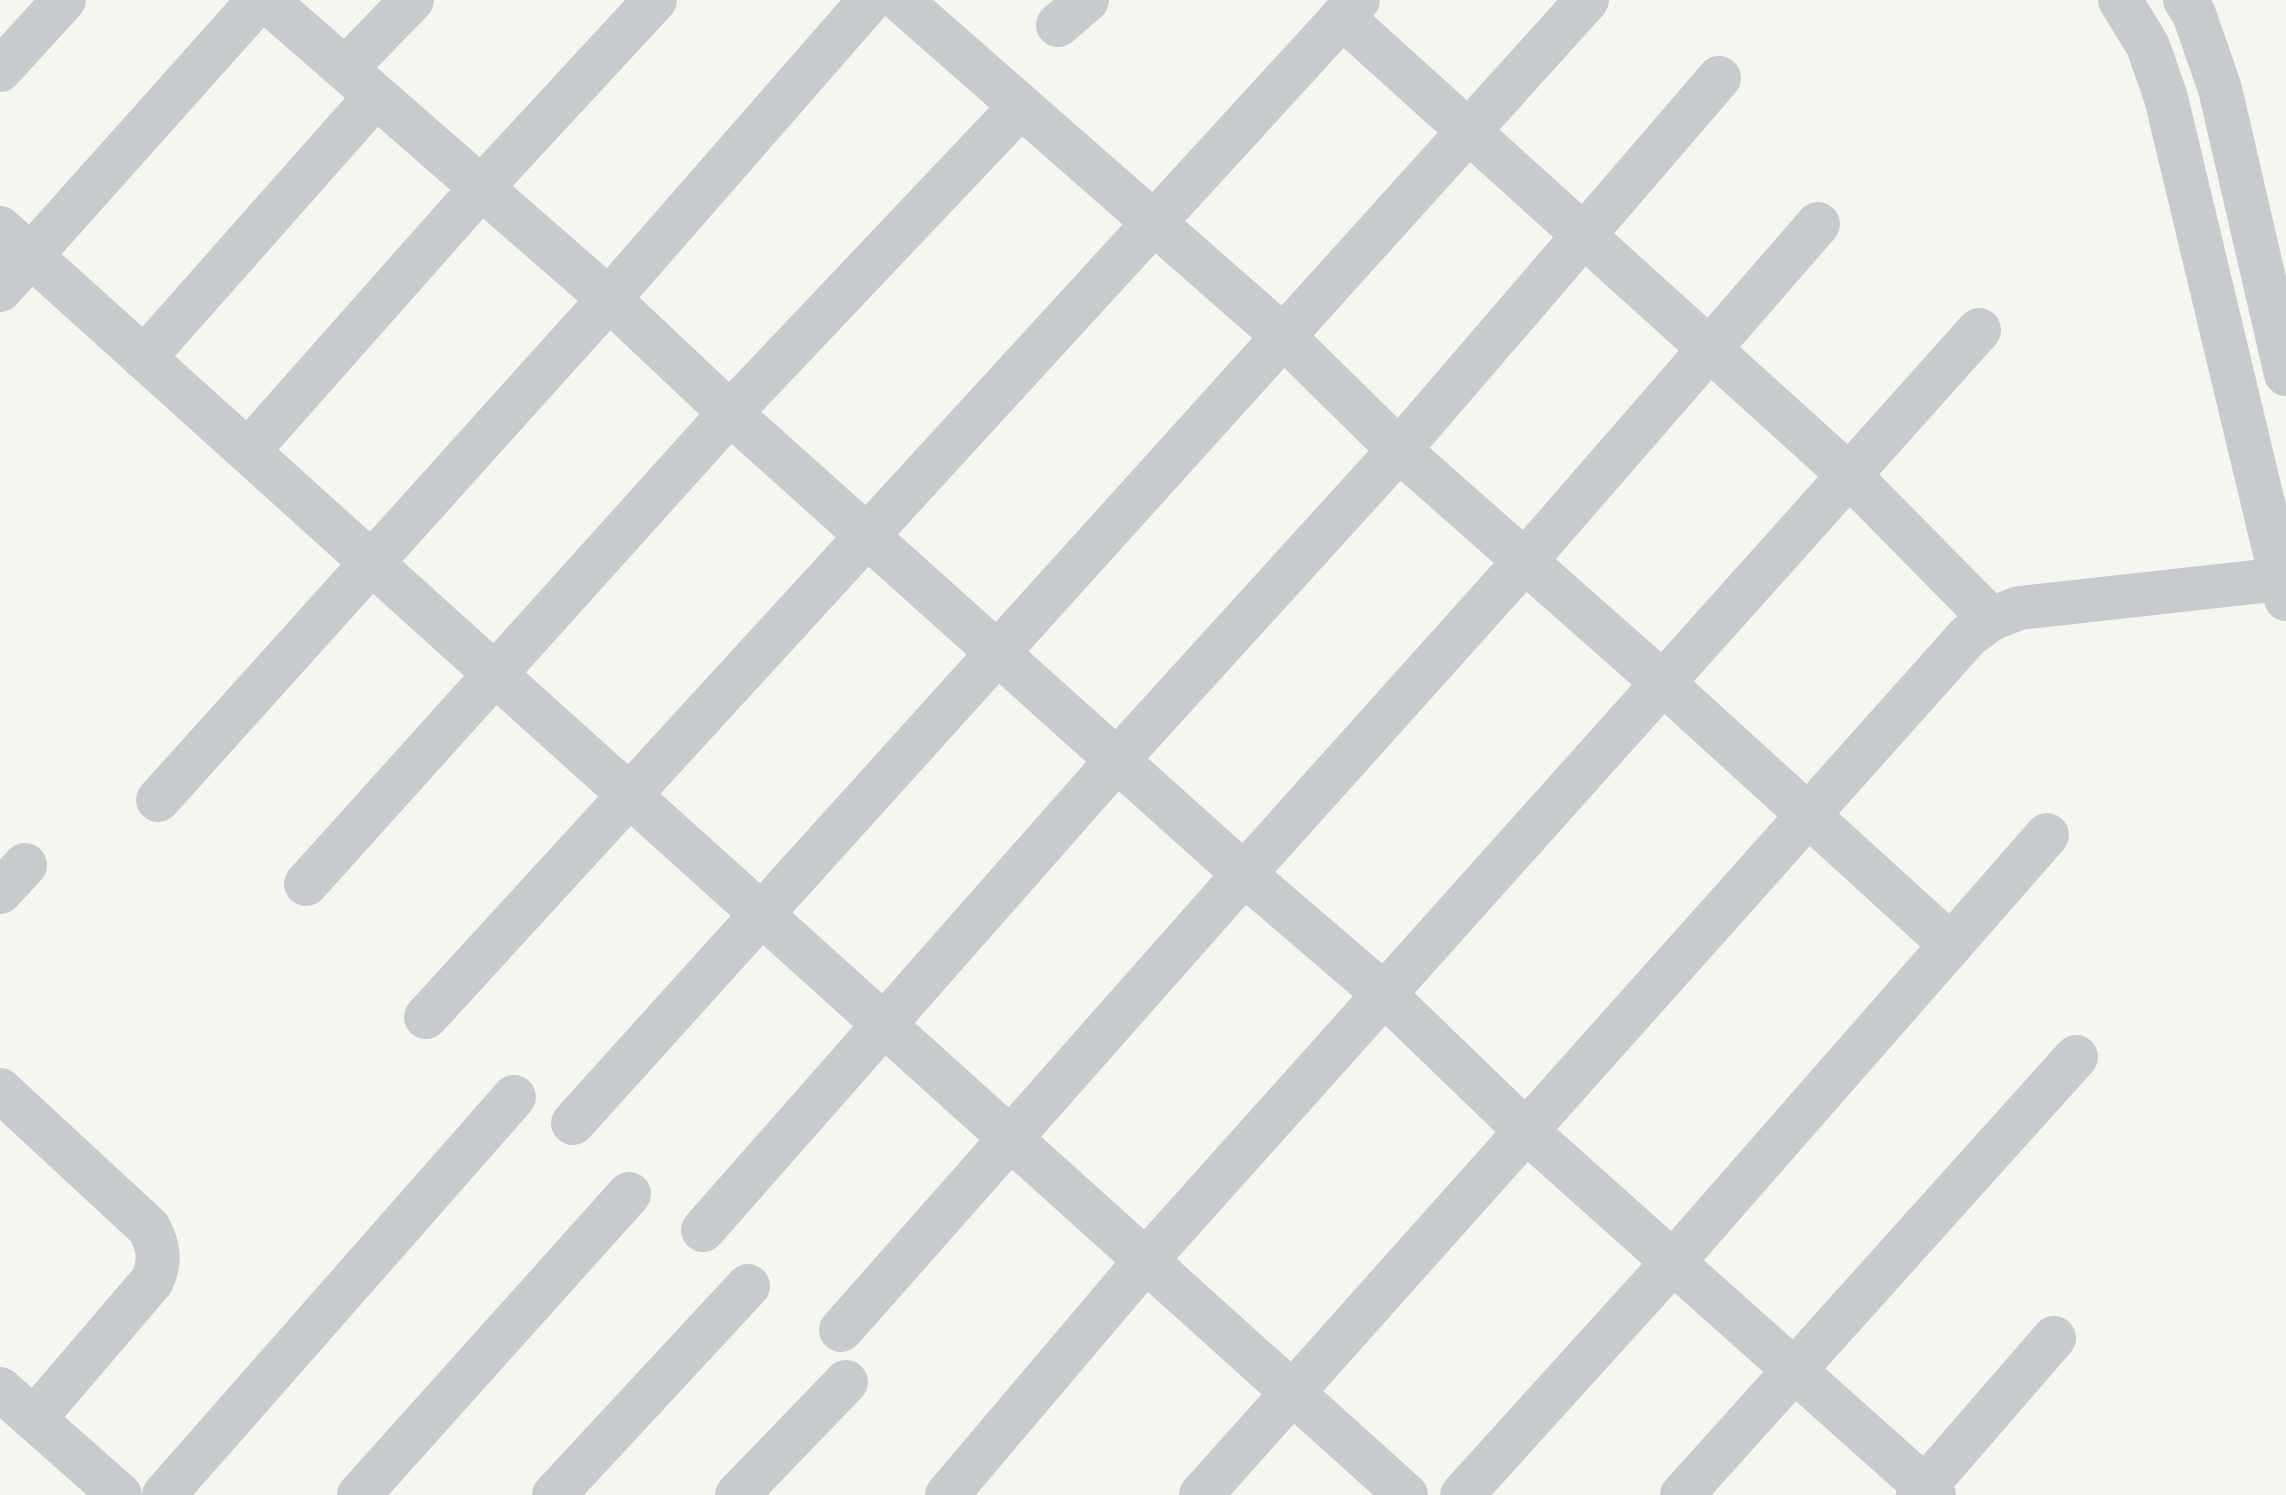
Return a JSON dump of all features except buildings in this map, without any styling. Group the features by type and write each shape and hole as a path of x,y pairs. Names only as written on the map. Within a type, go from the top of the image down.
{"street":[{"path":"0,70 64,0"},
{"path":"0,290 16,242 259,0"},
{"path":"266,0 609,299 730,413 1244,874 1384,994 1525,1130 1795,1369 1926,1492 2054,1338"},
{"path":"144,358 360,82 412,0"},
{"path":"248,451 481,188 655,0"},
{"path":"158,800 609,299 870,0"},
{"path":"900,0 1283,336 1399,450 1808,813 1951,945"},
{"path":"573,1123 1587,0"},
{"path":"1201,1495 1968,636 1991,619 2019,608 2187,590 2284,589 2166,98 2148,46 2120,0"},
{"path":"2148,46 2196,5 2220,89 2286,374"},
{"path":"426,1017 1350,8 1469,131 1849,475 1991,619"},
{"path":"703,1230 1117,760 1399,450 1719,78"},
{"path":"306,884 730,413 1021,106"},
{"path":"841,1330 1525,561 1818,224"},
{"path":"16,242 1406,1495"},
{"path":"947,1495 1147,1259 1979,330"},
{"path":"1462,1495 1674,1261 2047,835"},
{"path":"1682,1495 2076,1057"},
{"path":"0,1090 149,1228 159,1251 152,1281 34,1419"},
{"path":"164,1495 514,1097"},
{"path":"359,1495 629,1194"},
{"path":"562,1492 748,1286"},
{"path":"737,1495 846,1382"},
{"path":"0,1389 120,1495"}]}
